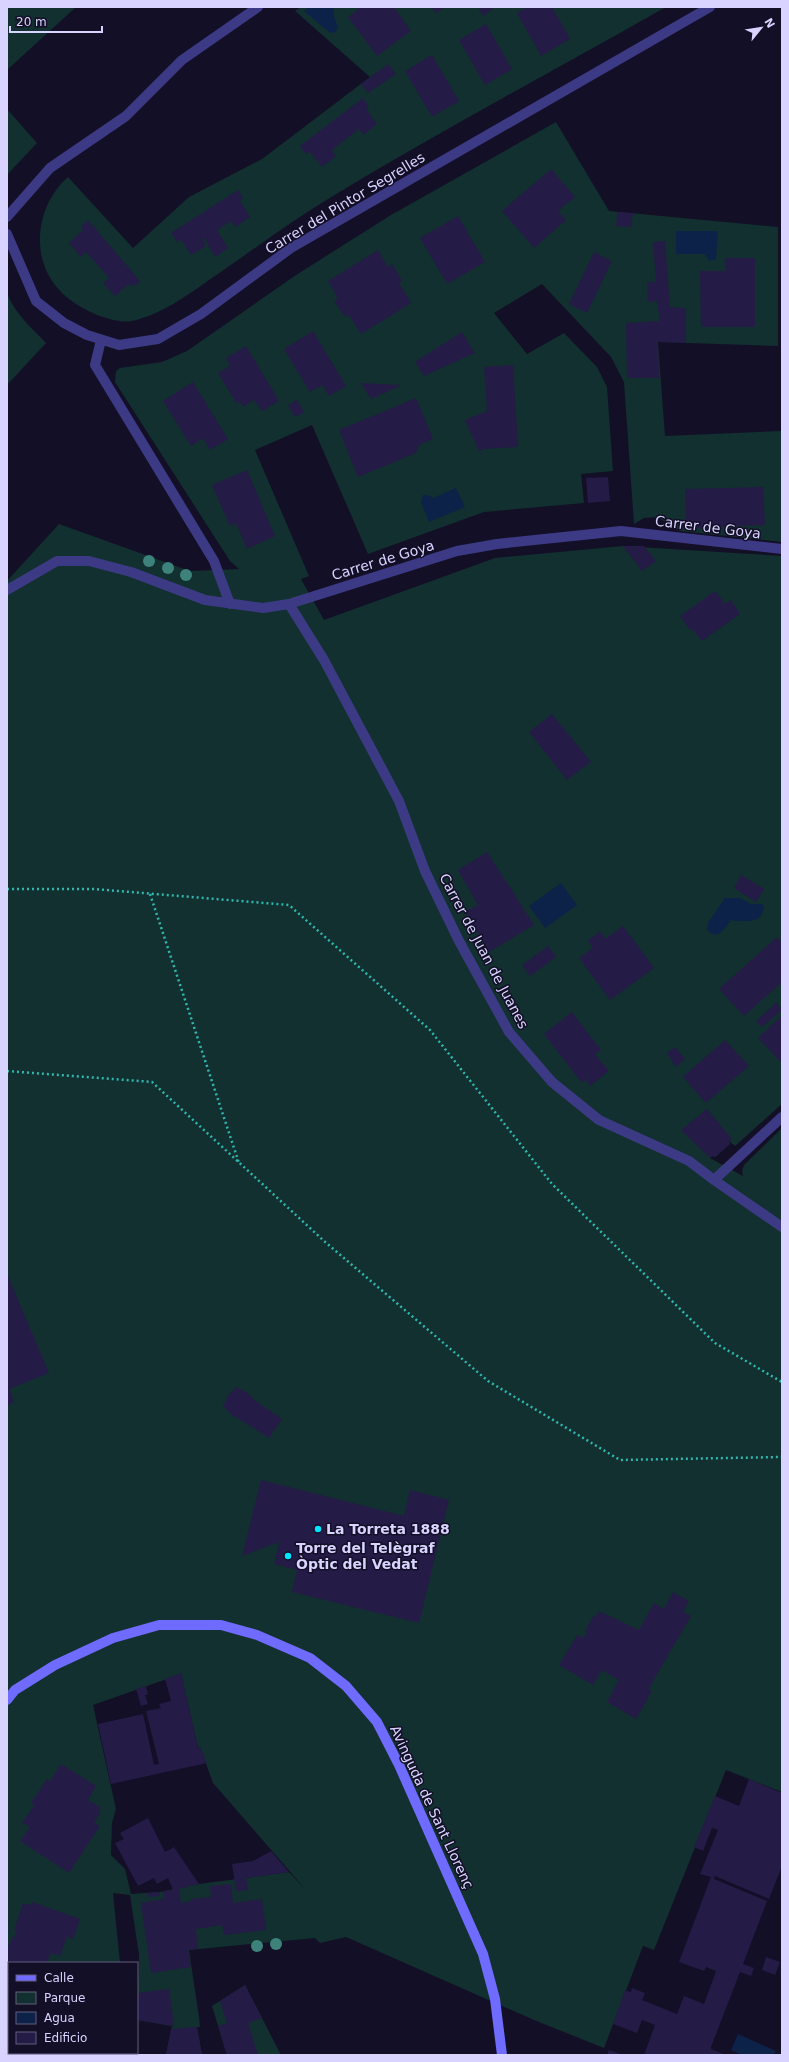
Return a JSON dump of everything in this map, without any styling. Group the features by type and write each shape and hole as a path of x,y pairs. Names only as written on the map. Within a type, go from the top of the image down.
{"street":[{"path":"7,217 50,168 126,116 182,60 258,7"},
{"name":"Carrer del Pintor Segrelles","path":"7,234 36,301 64,322 87,336 119,345 158,339 201,314 291,248 710,7"},
{"path":"102,340 95,365 214,561 230,604"},
{"name":"Carrer de Goya","path":"7,590 57,561 89,562 131,572 205,600 263,608 289,604 457,551 497,544 621,531 782,549"},
{"name":"Carrer de Juan de Juanes","path":"289,604 324,660 399,801 425,871 459,941 509,1032 552,1082 599,1120 689,1161 782,1227"},
{"path":"714,1180 782,1117"},
{"name":"Avinguda de Sant Llorenç","path":"7,1700 15,1690 55,1665 113,1638 159,1625 221,1625 257,1635 310,1658 346,1686 377,1722 399,1765 484,1954 495,1999 502,2055"}],"path":[{"path":"7,889 94,889 288,904 430,1030 552,1184 704,1332 716,1343 782,1382"},
{"path":"150,894 239,1163"},
{"path":"7,1071 152,1082 324,1241 488,1381 620,1460 782,1457"}],"green space":[{"path":"7,7 76,7 7,70"},
{"path":"301,7 666,7 457,124 333,196 194,291 154,314 132,321 120,321 88,311 67,297 51,280 46,269 42,257 40,234 46,207 55,191 68,177 133,248 189,197 262,159 370,77 295,11"},
{"path":"7,109 37,143 7,175"},
{"path":"556,122 609,211 778,227 778,346 658,342 665,436 782,431 782,542 680,531 657,517 644,518 634,524 624,382 611,357 542,284 494,313 527,354 564,333 597,367 607,387 613,471 581,474 584,503 484,512 368,554 312,425 255,450 309,576 301,579 324,620 495,558 623,546 782,556 782,1104 735,1146 729,1141 730,1144 715,1157 713,1156 710,1158 743,1176 742,1171 744,1165 782,1128 782,1792 726,1770 654,1950 643,1946 604,2048 534,2020 346,1937 320,1943 315,1938 189,1950 199,2017 200,2027 197,2027 202,2055 166,2055 172,2026 138,2020 139,1955 130,1895 113,1893 120,1962 8,1962 8,2054 137,2055 7,2055 7,581 59,524 190,571 239,569 230,561 115,382 116,371 120,368 162,362 187,351 296,275 391,215","holes":["181,1674 198,1748 200,1747 213,1783 306,1890 289,1872 199,1884 160,1892 131,1894 125,1869 111,1855 112,1823 116,1809 93,1705"]},
{"path":"7,293 10,301 19,314 46,343 7,385"},
{"path":"245,1985 281,2055 227,2055 212,2006"}],"water":[{"path":"309,7 334,7 334,17 338,27 336,32 330,33 304,11"},
{"path":"676,231 718,231 716,259 709,261 705,254 676,254"},
{"path":"456,488 465,507 429,522 421,502 423,495 428,495 433,498"},
{"path":"561,883 577,905 545,928 529,906"},
{"path":"725,898 740,898 751,904 762,904 764,908 758,919 746,921 731,920 718,934 711,933 707,930 708,923"},
{"path":"738,2034 776,2051 774,2055 742,2055 731,2050"}],"building":[{"path":"361,7 394,7 411,31 377,56 348,17"},
{"path":"431,7 445,7 436,13"},
{"path":"478,7 492,7 493,9 483,16"},
{"path":"528,7 552,7 570,39 541,56 517,13"},
{"path":"486,24 512,69 485,85 459,40"},
{"path":"432,55 459,101 432,117 405,71"},
{"path":"388,64 396,74 368,93 361,84"},
{"path":"363,98 369,106 366,109 377,124 363,135 359,129 332,150 336,156 322,167 310,152 306,154 300,146"},
{"path":"551,169 575,197 558,211 566,220 534,248 502,211"},
{"path":"238,190 243,198 240,201 250,217 235,227 231,221 217,230 228,248 215,257 204,238 202,239 206,246 191,255 181,239 177,242 171,233"},
{"path":"618,212 633,213 631,227 616,226"},
{"path":"458,216 485,262 447,284 420,238"},
{"path":"88,220 140,281 133,287 129,284 115,296 103,283 109,278 86,252 81,257 69,243 83,230 81,227"},
{"path":"665,241 670,307 686,308 686,343 658,342 659,378 627,378 626,323 660,321 657,301 648,302 647,282 656,282 653,242"},
{"path":"378,250 388,267 392,264 402,281 399,283 411,303 361,334 349,315 345,317 334,301 338,298 328,281"},
{"path":"594,252 612,261 587,313 569,304"},
{"path":"725,258 755,258 755,327 701,327 700,271 725,271"},
{"path":"313,331 346,386 329,396 322,385 310,392 284,349"},
{"path":"462,332 475,353 424,376 415,362"},
{"path":"246,346 279,401 262,411 254,400 243,407 240,402 237,404 218,373 230,366 226,358"},
{"path":"513,365 518,447 484,449 480,451 481,456 465,420 487,411 484,367"},
{"path":"193,382 228,439 210,450 203,438 191,446 163,401"},
{"path":"361,383 400,385 400,386 371,399"},
{"path":"416,398 433,439 419,445 416,453 358,477 339,430"},
{"path":"297,400 304,412 295,417 288,405"},
{"path":"247,470 275,536 247,549 236,523 230,526 212,485"},
{"path":"608,477 610,501 588,503 586,478"},
{"path":"763,487 765,525 686,528 685,489"},
{"path":"623,546 644,546 656,561 642,571"},
{"path":"715,591 725,604 731,600 740,614 702,641 692,629 690,630 680,616"},
{"path":"552,714 591,762 567,780 529,732"},
{"path":"487,852 534,925 489,952 465,912 478,905 458,870"},
{"path":"741,875 764,889 756,902 734,888"},
{"path":"623,926 654,968 610,1000 579,958 593,948 588,941 600,931 605,939"},
{"path":"777,937 782,943 782,982 744,1016 719,989"},
{"path":"548,946 556,957 530,976 522,965"},
{"path":"777,1002 782,1010 762,1027 756,1021"},
{"path":"572,1012 601,1050 595,1054 609,1071 590,1086 586,1080 582,1083 544,1034"},
{"path":"782,1015 782,1061 781,1062 758,1038"},
{"path":"725,1040 749,1066 706,1103 683,1077"},
{"path":"675,1047 685,1059 676,1067 667,1053"},
{"path":"707,1109 732,1139 728,1142 730,1144 715,1157 713,1155 710,1158 681,1130"},
{"path":"7,1274 49,1373 9,1389 14,1402 7,1405"},
{"path":"236,1387 248,1393 253,1399 282,1419 269,1438 231,1414 223,1406 228,1396"},
{"path":"261,1480 404,1516 410,1490 449,1500 419,1623 292,1592 297,1570 274,1564 279,1542 242,1556"},
{"path":"673,1592 689,1601 683,1612 691,1616 648,1690 652,1691 636,1719 607,1702 619,1680 602,1670 593,1685 559,1665 577,1635 583,1638 587,1632 585,1631 594,1615 596,1617 599,1611 639,1630 654,1603 664,1609"},
{"path":"181,1673 198,1748 200,1747 207,1763 111,1784 98,1724 143,1714 154,1765 159,1764 146,1711 161,1708 159,1704 171,1701 165,1679"},
{"path":"146,1686 148,1695 145,1695 148,1704 141,1706 136,1689"},
{"path":"61,1764 96,1786 88,1800 101,1808 98,1813 100,1814 94,1823 100,1826 69,1873 20,1841 30,1827 22,1823 34,1806 31,1803 47,1779 50,1781"},
{"path":"749,1779 782,1793 782,1866 769,1899 715,1876 714,1879 767,1901 743,1964 754,1968 751,1976 740,1972 711,2047 711,2049 726,2055 644,2055 655,2025 642,2020 637,2033 613,2024 625,1990 631,1992 632,1988 645,1993 642,2000 677,2014 684,1996 704,2004 716,1971 706,1967 704,1971 679,1962 711,1877 700,1874 718,1830 712,1828 703,1851 694,1847 715,1796 739,1806"},
{"path":"148,1818 165,1852 174,1847 199,1884 179,1889 181,1903 192,1901 191,1899 211,1897 210,1886 231,1884 233,1903 262,1899 266,1930 224,1935 222,1925 196,1929 198,1949 188,1950 191,1967 151,1973 141,1903 164,1899 163,1891 173,1890 168,1878 157,1884 154,1878 138,1886 115,1843 124,1839 120,1833"},
{"path":"271,1851 289,1872 246,1878 248,1890 236,1891 232,1864 253,1861"},
{"path":"160,1892 160,1896 148,1897 148,1893"},
{"path":"32,1902 80,1919 73,1939 67,1937 60,1956 51,1953 47,1962 7,1962 7,1945 9,1946 12,1937 14,1938 17,1931 14,1931 23,1903 31,1905"},
{"path":"766,1957 780,1962 775,1975 762,1970"},
{"path":"245,1985 262,2018 248,2023 258,2055 227,2055 218,2026 227,2023 220,2001"},
{"path":"169,1989 174,2026 138,2020 138,1993"},
{"path":"8,2005 8,2054 50,2054 7,2055"},
{"path":"197,2027 202,2055 166,2055 171,2029"},
{"path":"609,2050 623,2055 607,2055"}],"place":[{"name":"La Torreta 1888","path":"318,1529"},
{"name":"Torre del Telègraf Òptic del Vedat","path":"288,1556"}]}
